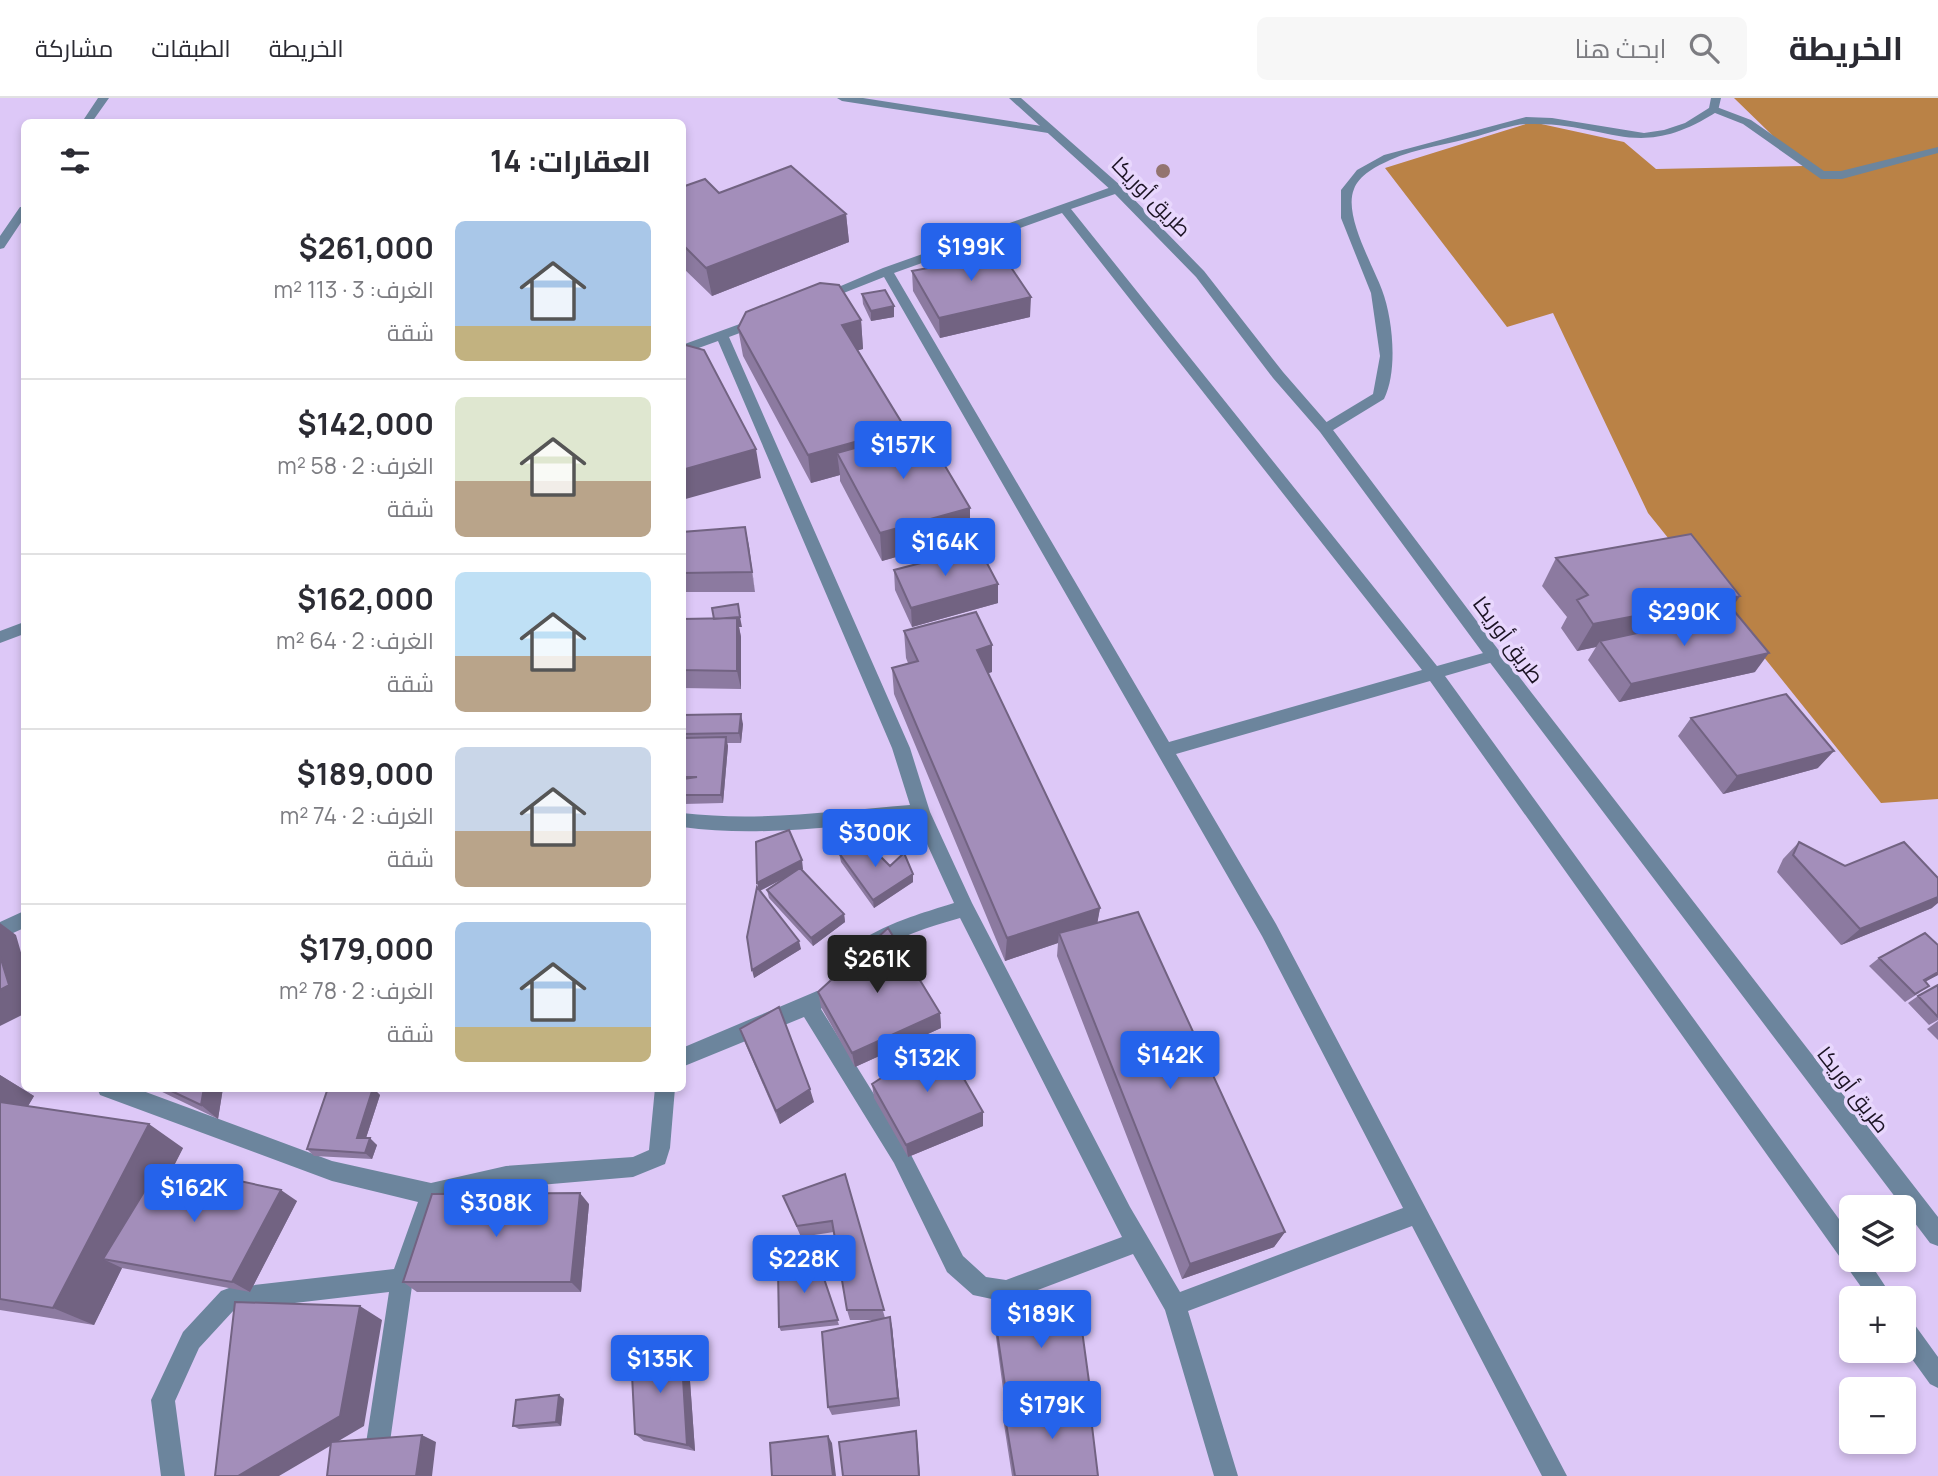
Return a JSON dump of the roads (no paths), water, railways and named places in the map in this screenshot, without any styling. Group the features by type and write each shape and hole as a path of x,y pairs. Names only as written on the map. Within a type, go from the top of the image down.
{"street":[{"path":"89,119 104,98"},
{"path":"842,98 1048,130"},
{"name":"طريق أوريكا","path":"1014,98 1117,189 1200,274 1278,375 1325,429 1494,656 1938,1235"},
{"path":"1325,429 1379,396 1387,356 1377,293 1347,218 1347,190 1361,172 1388,157 1526,120 1549,120 1610,134 1653,137 1678,132 1715,104 1747,122 1821,176 1842,175 1938,150"},
{"path":"814,300 887,271 1117,189"},
{"path":"1065,208 1433,673 1839,1238"},
{"path":"0,245 21,214"},
{"path":"887,271 1269,930 1555,1476"},
{"path":"686,348 767,318"},
{"path":"721,334 901,748 921,812 965,908 1137,1242 1175,1305 1226,1476"},
{"path":"0,637 21,629"},
{"path":"1166,750 1494,656"},
{"path":"686,821 709,825 799,825 873,814 921,812"},
{"path":"686,1057 808,1006 820,997 862,951 903,928 965,908"},
{"path":"0,931 21,920"},
{"path":"808,1006 901,1156 955,1264 981,1287 1006,1291 1137,1242"},
{"path":"118,1092 332,1171 431,1194 506,1177 633,1167 658,1157 664,1092"},
{"path":"370,1476 375,1463 402,1279 431,1194"},
{"path":"1175,1305 1417,1213"},
{"path":"173,1476 163,1400 191,1340 229,1299 402,1279"},
{"path":"1916,1346 1938,1376"}]}
